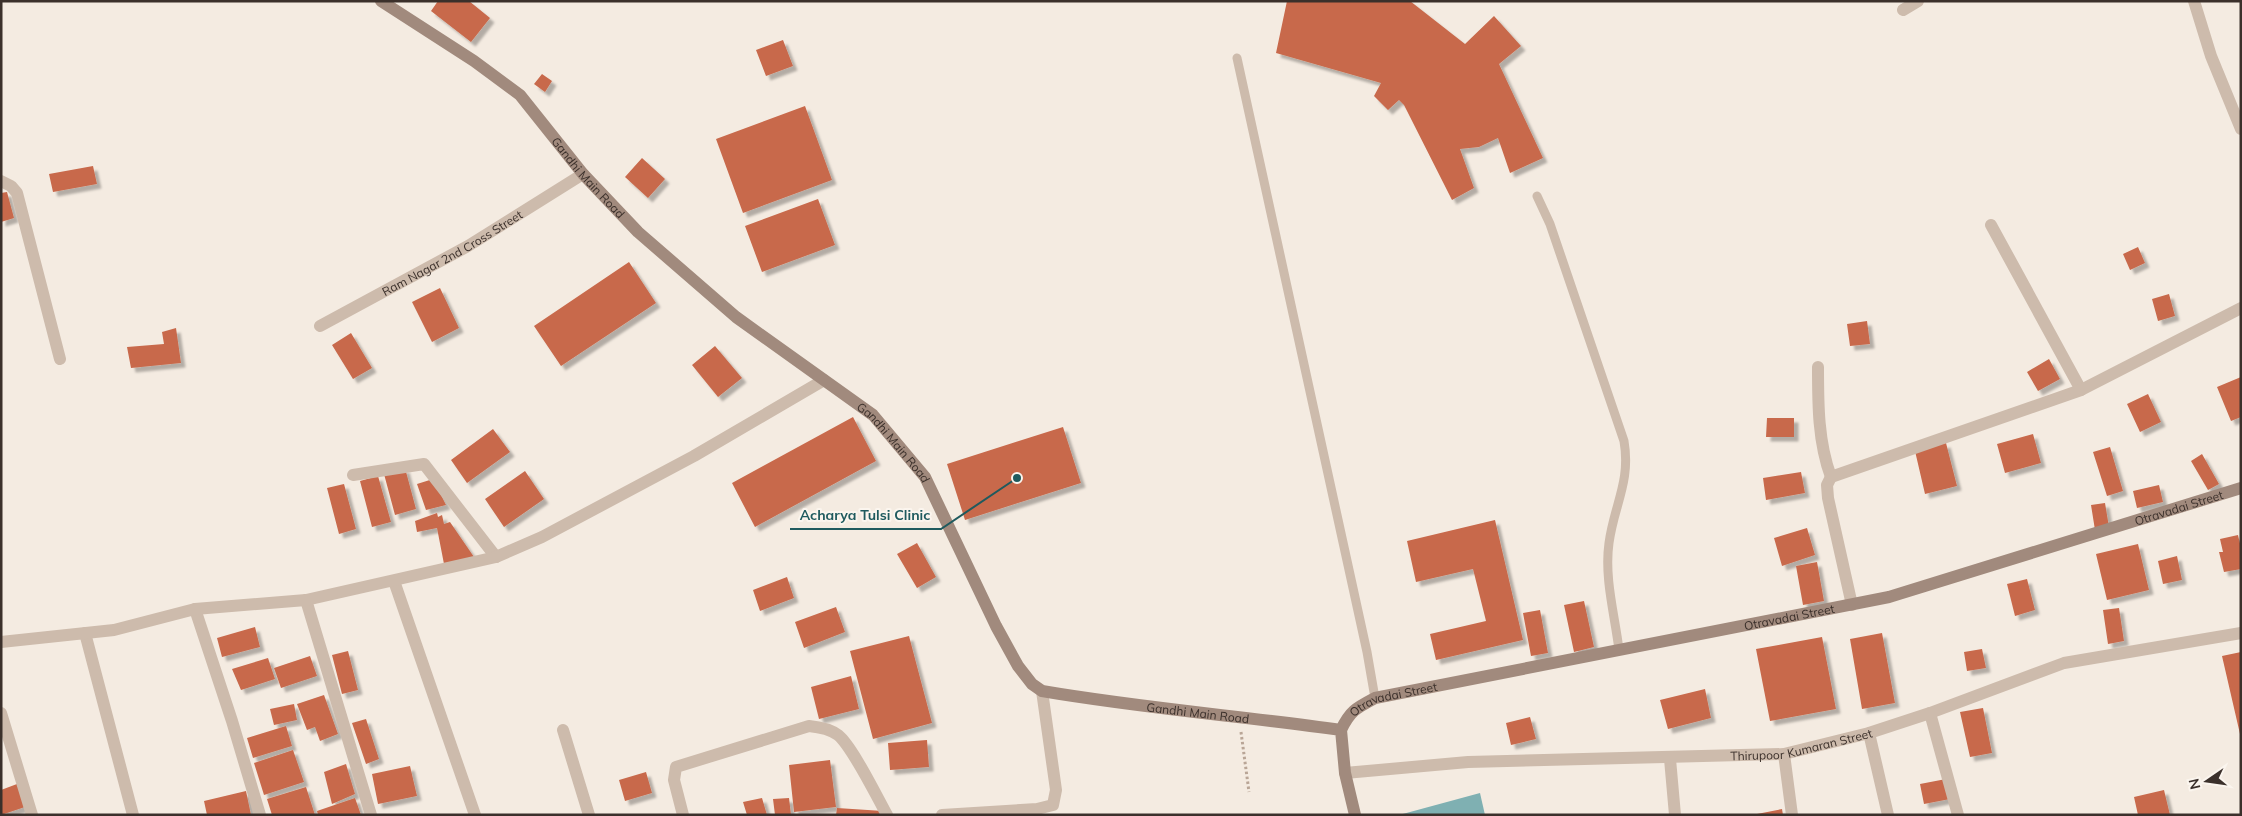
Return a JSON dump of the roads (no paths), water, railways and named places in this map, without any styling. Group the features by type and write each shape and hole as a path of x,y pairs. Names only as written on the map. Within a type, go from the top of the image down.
{"street":[{"name":"Gandhi Main Road","path":"381,1 474,61 520,95 583,174 638,232 736,317 873,416 925,477 996,626 1018,666 1032,684 1042,691 1123,705 1241,717 1341,730"},
{"path":"1903,10 1918,1"},
{"path":"2194,1 2211,56 2241,129"},
{"name":"Ram Nagar 2nd Cross Street","path":"320,326 468,246 583,174"},
{"path":"1,181 11,186 17,193 60,359"},
{"path":"1991,225 2082,390"},
{"path":"1852,605 1828,498 1827,485 1831,477 2082,390 2241,308"},
{"path":"1818,367 1818,414 1825,461 1831,477"},
{"path":"1,642 114,630 195,609 306,600 496,557 542,537 677,465 824,380"},
{"path":"353,475 424,464 496,557"},
{"name":"Otravadai Street","path":"1341,730 1348,714 1375,698 1889,597 2241,488"},
{"path":"394,580 475,815"},
{"path":"306,600 371,815"},
{"path":"195,609 232,721 260,815"},
{"path":"84,633 133,815"},
{"name":"Thirupoor Kumaran Street","path":"1345,773 1468,762 1784,754 1869,733 2064,664 2241,633"},
{"path":"942,815 1037,809 1053,810 1056,790 1042,691"},
{"path":"1,713 32,815"},
{"path":"1930,713 1958,815"},
{"path":"683,815 674,780 676,767 809,726 822,728 839,736 859,766 887,815"},
{"path":"563,730 589,815"},
{"path":"1341,730 1345,773 1355,815"},
{"path":"1869,733 1888,815"},
{"path":"1784,754 1792,815"},
{"path":"1670,758 1675,815"}],"lane":[{"path":"1237,58 1367,652 1375,698"},
{"path":"1537,196 1550,224 1624,442 1628,462 1609,542 1607,564 1620,650"}],"water":[{"path":"1480,793 1485,815 1399,815"}],"place":[{"name":"Acharya Tulsi Clinic","path":"1017,478"}]}
